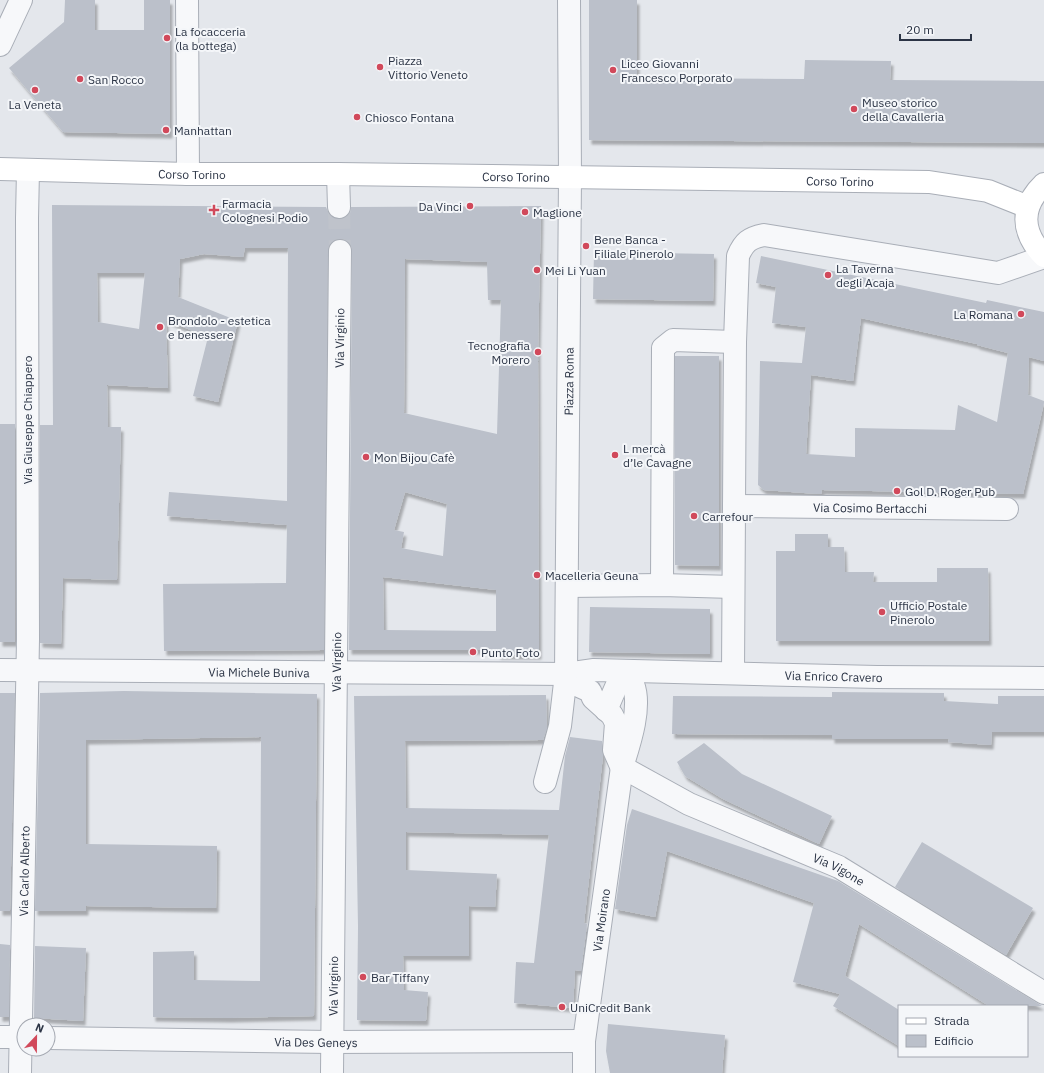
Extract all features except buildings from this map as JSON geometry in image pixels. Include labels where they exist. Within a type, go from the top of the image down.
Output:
[{"type":"main road","name":"Corso Torino","points":[[0,169],[188,174],[338,174],[929,182],[988,191],[1028,207]]},
{"type":"main road","points":[[1044,184],[1035,193],[1028,207],[1026,220],[1028,234],[1035,246],[1044,256]]},
{"type":"street","points":[[0,45],[21,0]]},
{"type":"street","points":[[188,0],[188,174]]},
{"type":"street","points":[[569,0],[570,177]]},
{"type":"street","name":"Via Giuseppe Chiappero","points":[[27,670],[28,170]]},
{"type":"street","points":[[338,174],[339,207]]},
{"type":"street","name":"Piazza Roma","points":[[566,674],[570,177]]},
{"type":"street","points":[[733,673],[735,342],[738,256],[743,245],[748,239],[764,235],[998,274],[1044,256]]},
{"type":"street","name":"Via Virginio","points":[[332,1073],[331,1042],[340,251]]},
{"type":"street","points":[[662,585],[663,348],[673,340],[735,342]]},
{"type":"street","name":"Via Cosimo Bertacchi","points":[[734,506],[1007,509]]},
{"type":"street","points":[[567,586],[662,585],[733,587]]},
{"type":"street","name":"Via Michele Buniva","points":[[0,670],[566,674],[594,670],[623,671]]},
{"type":"street","name":"Via Carlo Alberto","points":[[20,1073],[14,1037],[27,670]]},
{"type":"street","points":[[606,710],[623,671]]},
{"type":"street","name":"Via Enrico Cravero","points":[[623,671],[1044,678]]},
{"type":"street","name":"Via Moirano","points":[[584,1073],[584,1041],[622,768],[631,738],[635,713],[632,684],[623,671]]},
{"type":"street","points":[[566,674],[570,682],[590,691],[593,698],[606,710],[616,723],[614,750],[622,768]]},
{"type":"street","points":[[546,782],[560,726],[566,674]]},
{"type":"street","name":"Via Vigone","points":[[622,768],[689,804],[839,867],[1044,993]]},
{"type":"street","name":"Via Des Geneys","points":[[56,1038],[331,1042],[584,1041]]},
{"type":"tunnel","points":[[339,207],[340,251]]},
{"type":"place","name":"La focacceria (la bottega)","points":[[167,38]]},
{"type":"place","name":"Piazza Vittorio Veneto","points":[[380,67]]},
{"type":"place","name":"Liceo Giovanni Francesco Porporato","points":[[613,70]]},
{"type":"place","name":"San Rocco","points":[[80,79]]},
{"type":"place","name":"La Veneta","points":[[35,90]]},
{"type":"place","name":"Museo storico della Cavalleria","points":[[854,109]]},
{"type":"place","name":"Chiosco Fontana","points":[[357,117]]},
{"type":"place","name":"Manhattan","points":[[166,130]]},
{"type":"place","name":"Da Vinci","points":[[470,206]]},
{"type":"place","name":"Farmacia Colognesi Podio","points":[[214,210]]},
{"type":"place","name":"Maglione","points":[[525,212]]},
{"type":"place","name":"Bene Banca - Filiale Pinerolo","points":[[586,246]]},
{"type":"place","name":"Mei Li Yuan","points":[[537,270]]},
{"type":"place","name":"La Taverna degli Acaja","points":[[828,275]]},
{"type":"place","name":"La Romana","points":[[1021,314]]},
{"type":"place","name":"Brondolo - estetica e benessere","points":[[160,327]]},
{"type":"place","name":"Tecnografia Morero","points":[[538,352]]},
{"type":"place","name":"L mercà d’le Cavagne","points":[[615,455]]},
{"type":"place","name":"Mon Bijou Cafè","points":[[366,457]]},
{"type":"place","name":"Gol D. Roger Pub","points":[[897,491]]},
{"type":"place","name":"Carrefour","points":[[694,516]]},
{"type":"place","name":"Macelleria Geuna","points":[[537,575]]},
{"type":"place","name":"Ufficio Postale Pinerolo","points":[[882,612]]},
{"type":"place","name":"Punto Foto","points":[[473,652]]},
{"type":"place","name":"Bar Tiffany","points":[[363,977]]},
{"type":"place","name":"UniCredit Bank","points":[[562,1007]]}]
